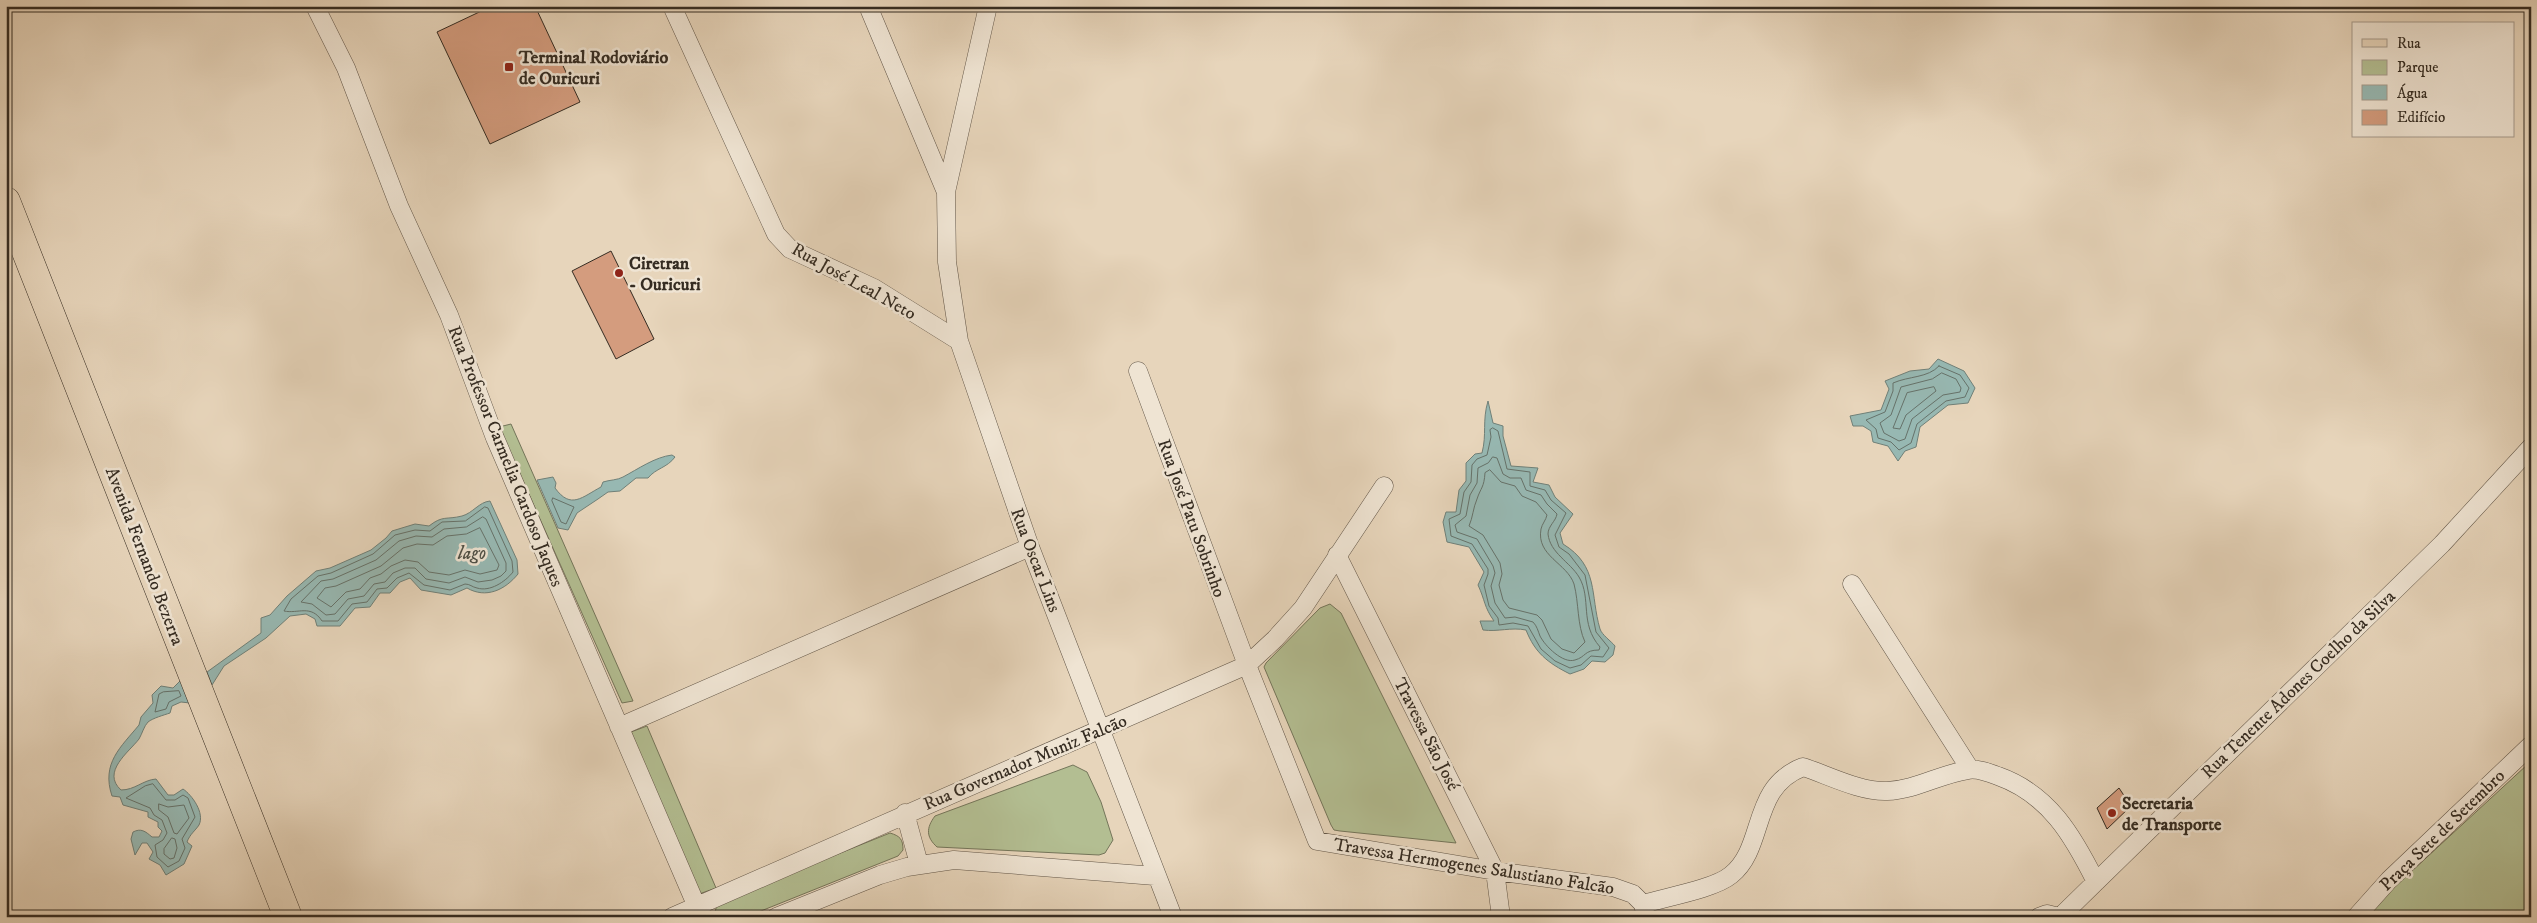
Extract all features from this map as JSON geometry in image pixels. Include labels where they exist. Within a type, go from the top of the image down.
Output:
[{"type":"main road","name":"Avenida Fernando Bezerra","points":[[6,201],[286,915]]},
{"type":"street","name":"Rua Professor Carmelia Cardoso Jaques","points":[[315,6],[346,68],[399,206],[449,315],[495,438],[701,912]]},
{"type":"street","name":"Rua José Leal Neto","points":[[672,6],[776,234],[790,249],[874,288],[958,341]]},
{"type":"street","points":[[868,6],[946,192]]},
{"type":"street","points":[[946,192],[988,6]]},
{"type":"street","name":"Rua Oscar Lins","points":[[946,192],[947,262],[958,341],[1030,547],[1102,729],[1155,876],[1173,917]]},
{"type":"street","name":"Rua José Patu Sobrinho","points":[[1138,371],[1247,665],[1316,841]]},
{"type":"street","name":"Rua Tenente Adones Coelho da Silva","points":[[2059,917],[2442,544],[2531,447]]},
{"type":"street","name":"Rua Governador Muniz Falcão","points":[[672,917],[701,912],[905,813],[1247,665],[1275,640],[1303,608],[1384,486]]},
{"type":"street","points":[[619,727],[1030,547]]},
{"type":"street","name":"Travessa São José","points":[[1337,555],[1495,870],[1501,917]]},
{"type":"street","points":[[1852,584],[1970,769]]},
{"type":"street","name":"Praça Sete de Setembro","points":[[2356,917],[2389,880],[2531,745]]},
{"type":"street","points":[[1645,910],[1730,876],[1746,853],[1767,802],[1777,784],[1792,771],[1803,767],[1850,783],[1885,792],[1925,784],[1970,769],[2009,780],[2041,801],[2057,816],[2069,832],[2096,882]]},
{"type":"street","points":[[905,813],[919,864]]},
{"type":"street","name":"Travessa Hermogenes Salustiano Falcão","points":[[1316,841],[1613,887],[1633,894],[1645,910]]},
{"type":"street","points":[[776,917],[880,875],[919,864],[954,860],[1155,876]]},
{"type":"street","points":[[2039,917],[2047,914],[2059,917]]},
{"type":"green space","points":[[511,424],[633,701],[622,703],[499,427]]},
{"type":"green space","points":[[1330,604],[1341,613],[1456,843],[1340,831],[1334,830],[1331,825],[1264,667],[1320,608]]},
{"type":"green space","points":[[647,726],[716,888],[699,894],[631,732]]},
{"type":"green space","points":[[2531,761],[2531,917],[2362,917],[2528,764]]},
{"type":"green space","points":[[1073,765],[1087,772],[1101,802],[1113,840],[1105,853],[1099,855],[937,847],[931,840],[928,832],[935,816]]},
{"type":"green space","points":[[890,833],[899,837],[902,841],[903,850],[898,856],[746,917],[718,917],[715,912],[717,905],[721,901]]},
{"type":"water","points":[[1938,359],[1964,371],[1975,388],[1968,403],[1948,405],[1920,427],[1916,447],[1905,451],[1898,461],[1888,446],[1873,442],[1871,431],[1863,426],[1853,426],[1850,416],[1881,410],[1889,389],[1885,381],[1910,371],[1929,369]]},
{"type":"water","points":[[1488,401],[1493,423],[1503,426],[1503,436],[1511,466],[1538,468],[1533,482],[1549,485],[1555,497],[1573,514],[1560,533],[1563,544],[1575,553],[1583,562],[1588,572],[1600,629],[1615,646],[1613,655],[1605,662],[1592,661],[1584,669],[1570,674],[1555,666],[1538,651],[1526,630],[1483,630],[1480,621],[1494,621],[1486,607],[1478,585],[1484,572],[1469,547],[1447,542],[1443,522],[1446,512],[1456,512],[1459,490],[1466,481],[1466,463],[1475,454],[1482,453]]},
{"type":"water","points":[[672,455],[675,457],[672,461],[648,478],[636,478],[620,491],[608,492],[577,513],[568,530],[558,528],[537,480],[553,477],[556,483],[555,488],[561,495],[566,499],[577,500],[601,487],[603,482],[621,478],[653,461]]},
{"type":"water","name":"lago","points":[[490,501],[517,560],[518,574],[501,588],[488,593],[481,593],[467,588],[451,595],[421,590],[410,578],[400,582],[390,593],[380,593],[370,607],[355,608],[340,626],[317,626],[315,619],[306,614],[290,616],[266,638],[224,666],[212,685],[207,672],[261,633],[261,618],[270,615],[287,596],[316,571],[330,568],[371,550],[392,531],[415,524],[429,526],[441,519],[462,516],[483,503]]},
{"type":"water","points":[[181,680],[190,703],[181,702],[172,706],[170,713],[148,722],[139,739],[115,769],[114,776],[121,790],[156,779],[168,795],[174,795],[183,789],[197,805],[200,815],[199,825],[187,842],[192,846],[184,864],[166,875],[160,865],[149,859],[153,852],[147,843],[142,843],[135,855],[131,839],[133,832],[138,830],[152,837],[159,837],[162,831],[158,827],[158,822],[148,817],[148,812],[123,805],[120,797],[112,796],[109,774],[115,756],[139,725],[141,717],[153,703],[152,695],[161,686],[173,688]]},
{"type":"building","name":"Terminal Rodoviário de Ouricuri","points":[[492,6],[535,6],[580,102],[490,144],[437,32]]},
{"type":"building","points":[[611,251],[654,339],[616,359],[572,271]]},
{"type":"building","name":"Secretaria de Transporte","points":[[2119,788],[2131,806],[2107,829],[2097,808]]},
{"type":"place","name":"Terminal Rodoviário de Ouricuri","points":[[509,67]]},
{"type":"place","name":"Ciretran - Ouricuri","points":[[619,273]]},
{"type":"place","name":"Secretaria de Transporte","points":[[2112,813]]}]
